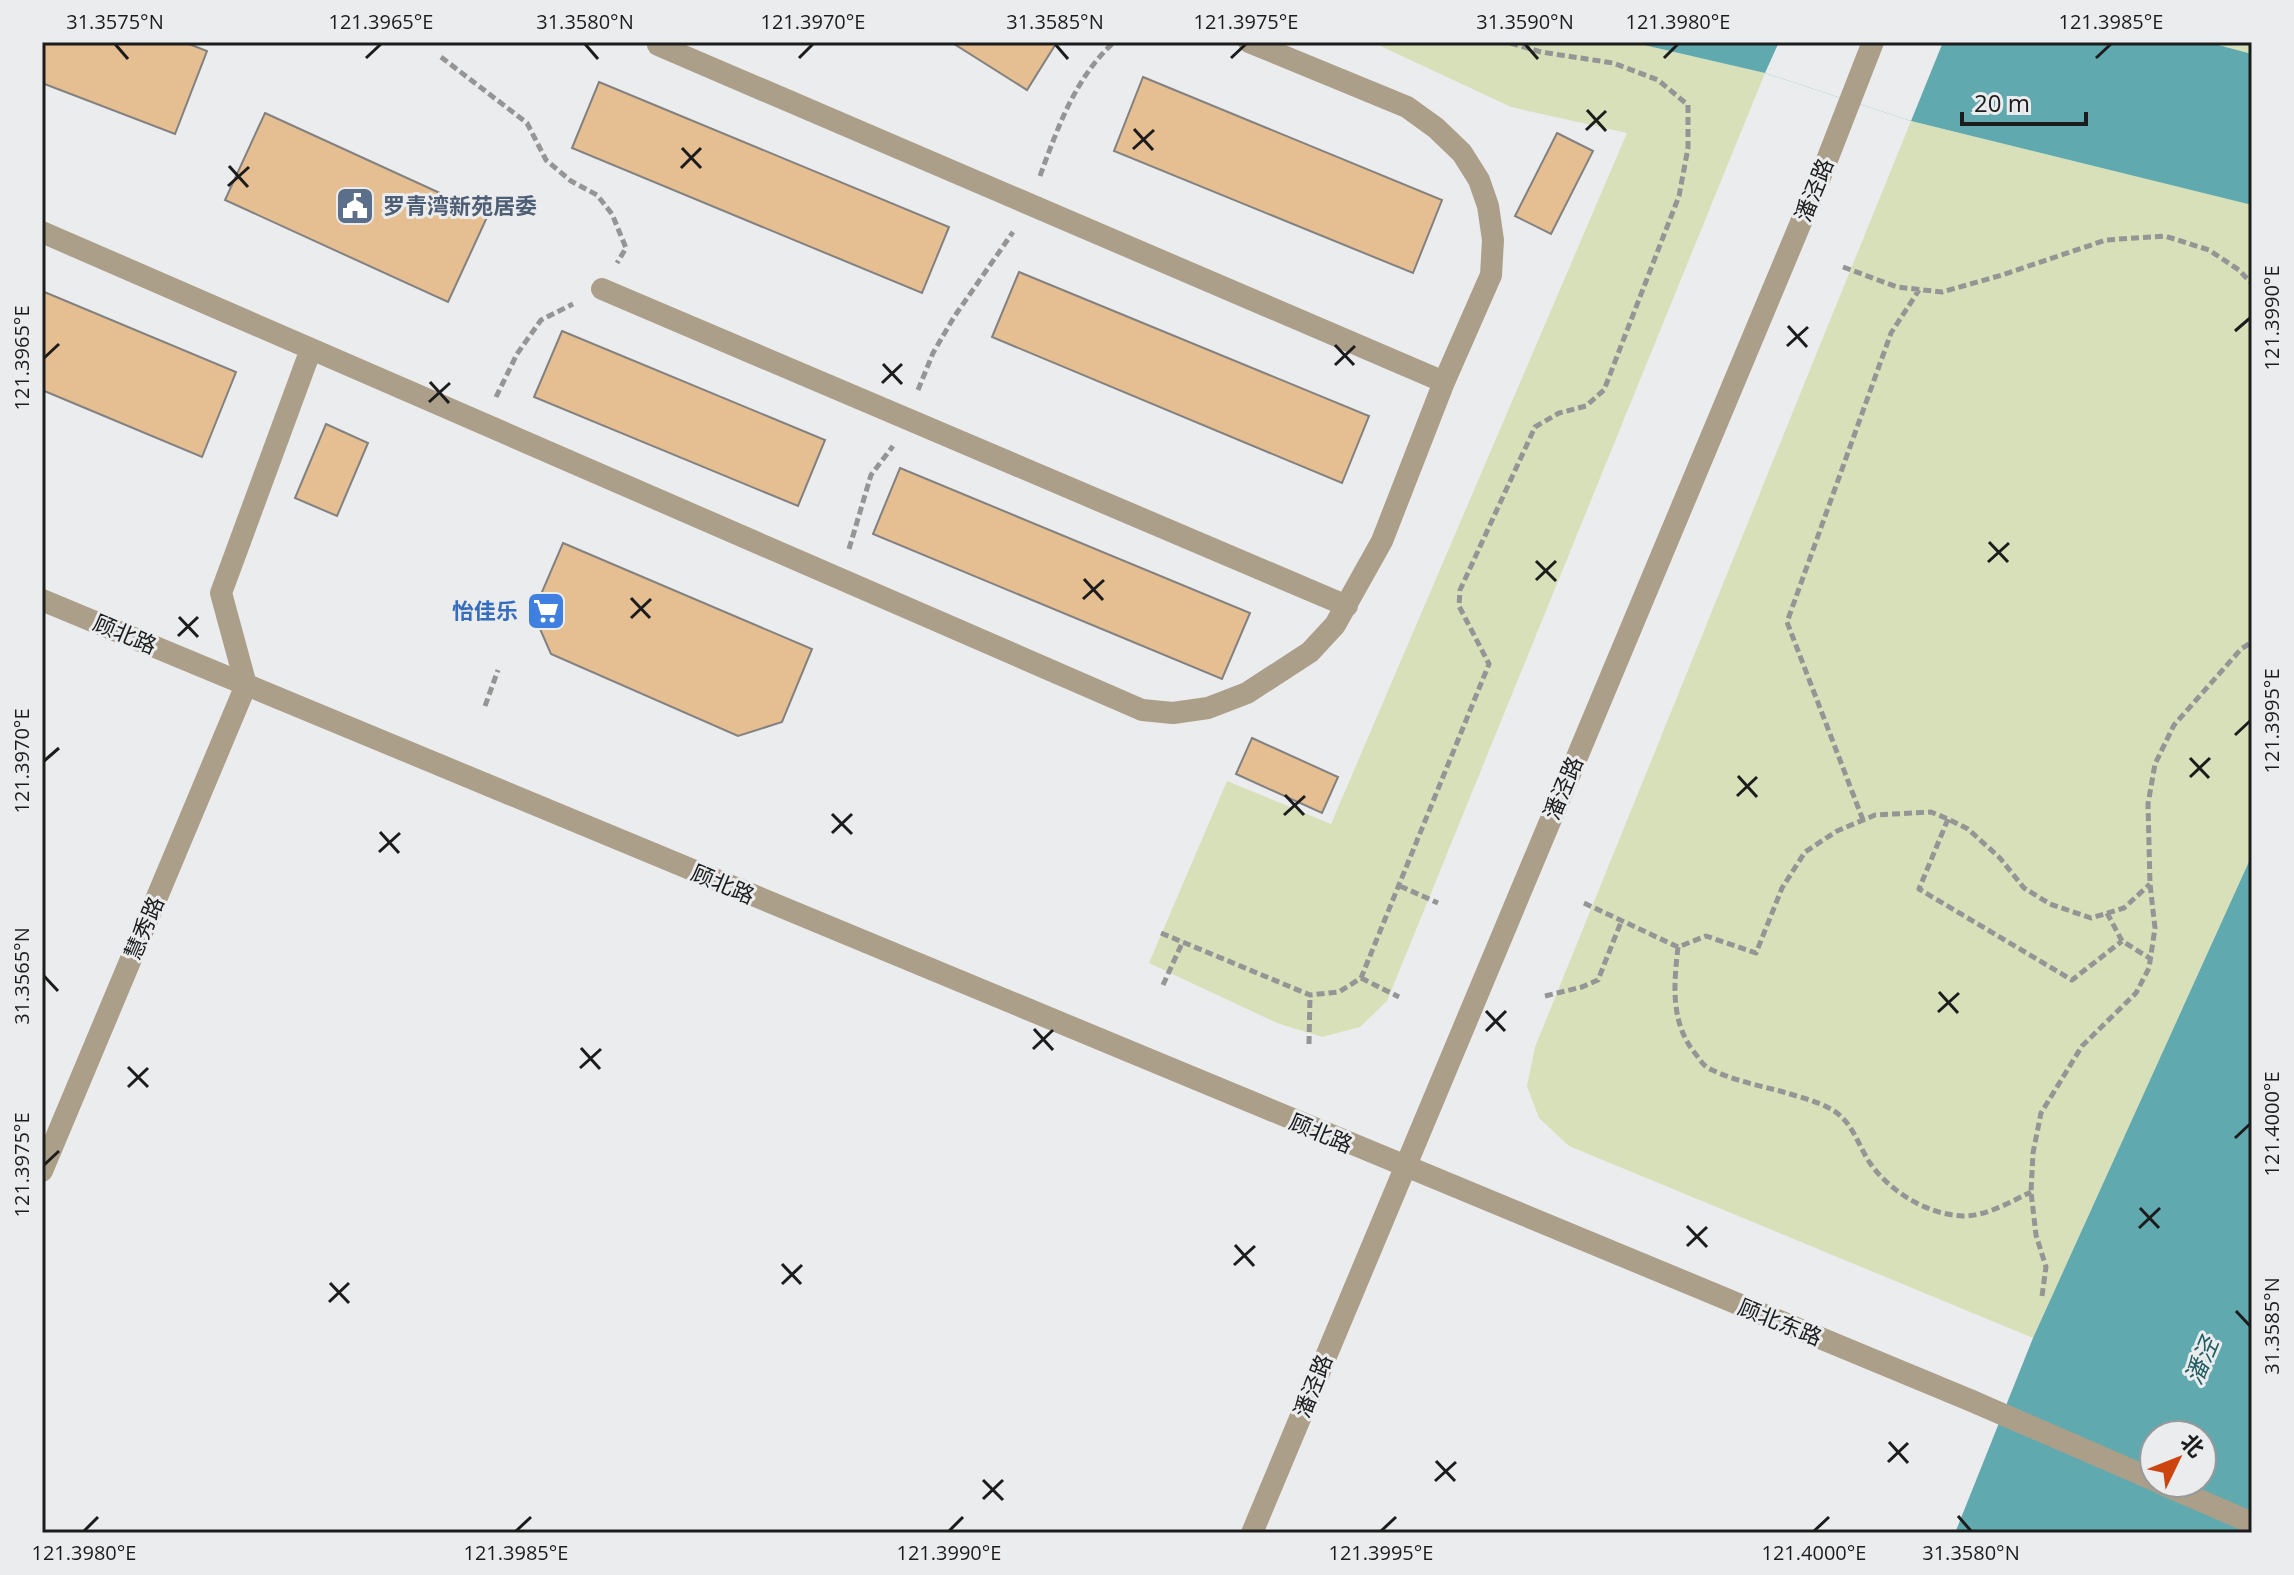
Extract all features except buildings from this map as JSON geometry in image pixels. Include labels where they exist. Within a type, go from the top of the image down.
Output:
[{"type":"street","points":[[42,232],[1142,710],[1173,713],[1208,708],[1247,693],[1281,673],[1310,652],[1335,625],[1382,541],[1444,382],[1491,275],[1493,240],[1488,206],[1479,180],[1462,153],[1436,128],[1407,107],[1249,42]]},
{"type":"street","name":"潘泾路","points":[[1252,1533],[1825,165],[1873,42]]},
{"type":"street","points":[[658,45],[1444,382]]},
{"type":"street","points":[[602,289],[1347,606]]},
{"type":"street","points":[[246,685],[221,593],[311,349]]},
{"type":"street","name":"顾北路","points":[[42,600],[1404,1167]]},
{"type":"street","name":"慧秀路","points":[[42,1171],[246,685]]},
{"type":"street","name":"顾北东路","points":[[1404,1167],[1972,1401],[2138,1473]]},
{"type":"street","points":[[2197,1499],[2252,1523]]},
{"type":"path","points":[[847,582],[849,544],[871,475],[910,420],[915,396],[933,353],[954,317],[1030,205],[1059,125],[1081,80],[1114,42]]},
{"type":"path","points":[[1161,933],[1310,995],[1339,992],[1361,978],[1489,664],[1459,606],[1460,590],[1535,427],[1559,413],[1586,406],[1604,390],[1679,196],[1688,148],[1688,105],[1658,80],[1613,63],[1541,52],[1507,42]]},
{"type":"path","points":[[441,57],[527,123],[546,160],[571,181],[597,195],[612,214],[626,248],[602,289],[541,320],[517,354],[483,423]]},
{"type":"path","points":[[1843,267],[1897,287],[1942,292],[2106,240],[2165,236],[2209,250],[2239,270],[2252,284]]},
{"type":"path","points":[[1863,820],[1787,622],[1891,333],[1919,290]]},
{"type":"path","points":[[2042,1296],[2046,1267],[2036,1235],[2031,1192],[2033,1153],[2041,1113],[2082,1046],[2136,993],[2149,968],[2155,928],[2150,884],[2148,804],[2155,764],[2174,725],[2241,649],[2252,642]]},
{"type":"path","points":[[485,706],[498,670]]},
{"type":"path","points":[[1584,903],[1678,947],[1706,936],[1756,953],[1782,888],[1805,852],[1837,831],[1875,815],[1931,812],[1968,829],[2000,858],[2024,888],[2050,904],[2091,918],[2124,908],[2150,884]]},
{"type":"path","points":[[1948,819],[1919,889],[2072,980],[2122,941]]},
{"type":"path","points":[[1400,886],[1438,903]]},
{"type":"path","points":[[2107,913],[2122,941],[2151,959]]},
{"type":"path","points":[[1545,996],[1598,980],[1621,922]]},
{"type":"path","points":[[1163,985],[1183,941]]},
{"type":"path","points":[[1678,947],[1673,985],[1677,1016],[1688,1044],[1707,1068],[1817,1102],[1838,1114],[1853,1130],[1870,1164],[1893,1188],[1929,1209],[1962,1216],[1976,1214],[1990,1211],[2031,1192]]},
{"type":"path","points":[[1361,978],[1399,997]]},
{"type":"path","points":[[1309,1044],[1310,995]]},
{"type":"green space","points":[[1372,42],[1631,42],[1765,73],[1387,1001],[1360,1027],[1322,1037],[1277,1023],[1149,963],[1227,781],[1331,824],[1627,133],[1511,107]]},
{"type":"green space","points":[[2207,42],[2252,42],[2252,54]]},
{"type":"green space","points":[[1911,121],[2252,205],[2252,855],[2033,1338],[1569,1146],[1539,1118],[1527,1086],[1535,1047]]},
{"type":"water","points":[[1631,42],[2207,42],[2252,54],[2252,205],[1911,121],[1765,73]]},
{"type":"water","name":"潘泾","points":[[2252,855],[2251,1533],[1955,1533],[2033,1338]]},
{"type":"pier","points":[[1779,42],[1943,42],[1911,121],[1765,73]]},
{"type":"place","name":"罗青湾新苑居委","points":[[355,206]]},
{"type":"place","name":"怡佳乐","points":[[546,611]]}]
